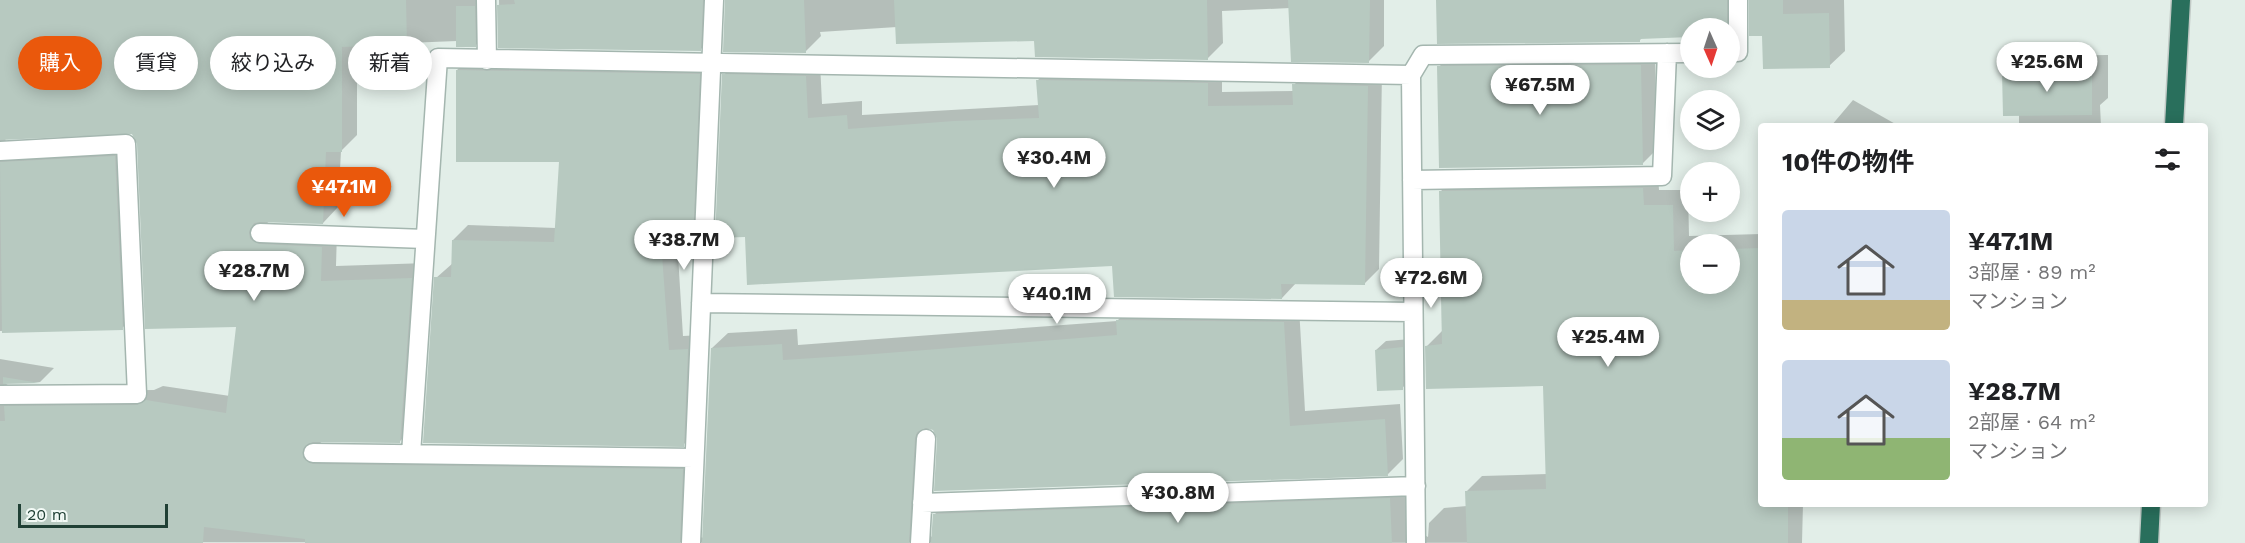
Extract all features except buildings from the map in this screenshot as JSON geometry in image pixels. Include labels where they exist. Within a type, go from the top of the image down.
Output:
[{"type":"highway","points":[[2174,123],[2181,0]]},
{"type":"highway","points":[[2149,543],[2151,507]]},
{"type":"street","points":[[486,0],[487,60]]},
{"type":"street","points":[[691,543],[714,0]]},
{"type":"street","points":[[1738,0],[1738,18]]},
{"type":"street","points":[[1412,180],[1662,176],[1667,53]]},
{"type":"street","points":[[1416,543],[1411,75],[1423,55],[1680,53]]},
{"type":"street","points":[[411,454],[438,58],[1411,75]]},
{"type":"street","points":[[0,151],[126,144],[137,394],[0,395]]},
{"type":"street","points":[[260,233],[425,239]]},
{"type":"street","points":[[701,303],[1413,312]]},
{"type":"street","points":[[920,543],[926,439]]},
{"type":"street","points":[[313,453],[694,458]]},
{"type":"street","points":[[922,503],[1416,486]]}]
